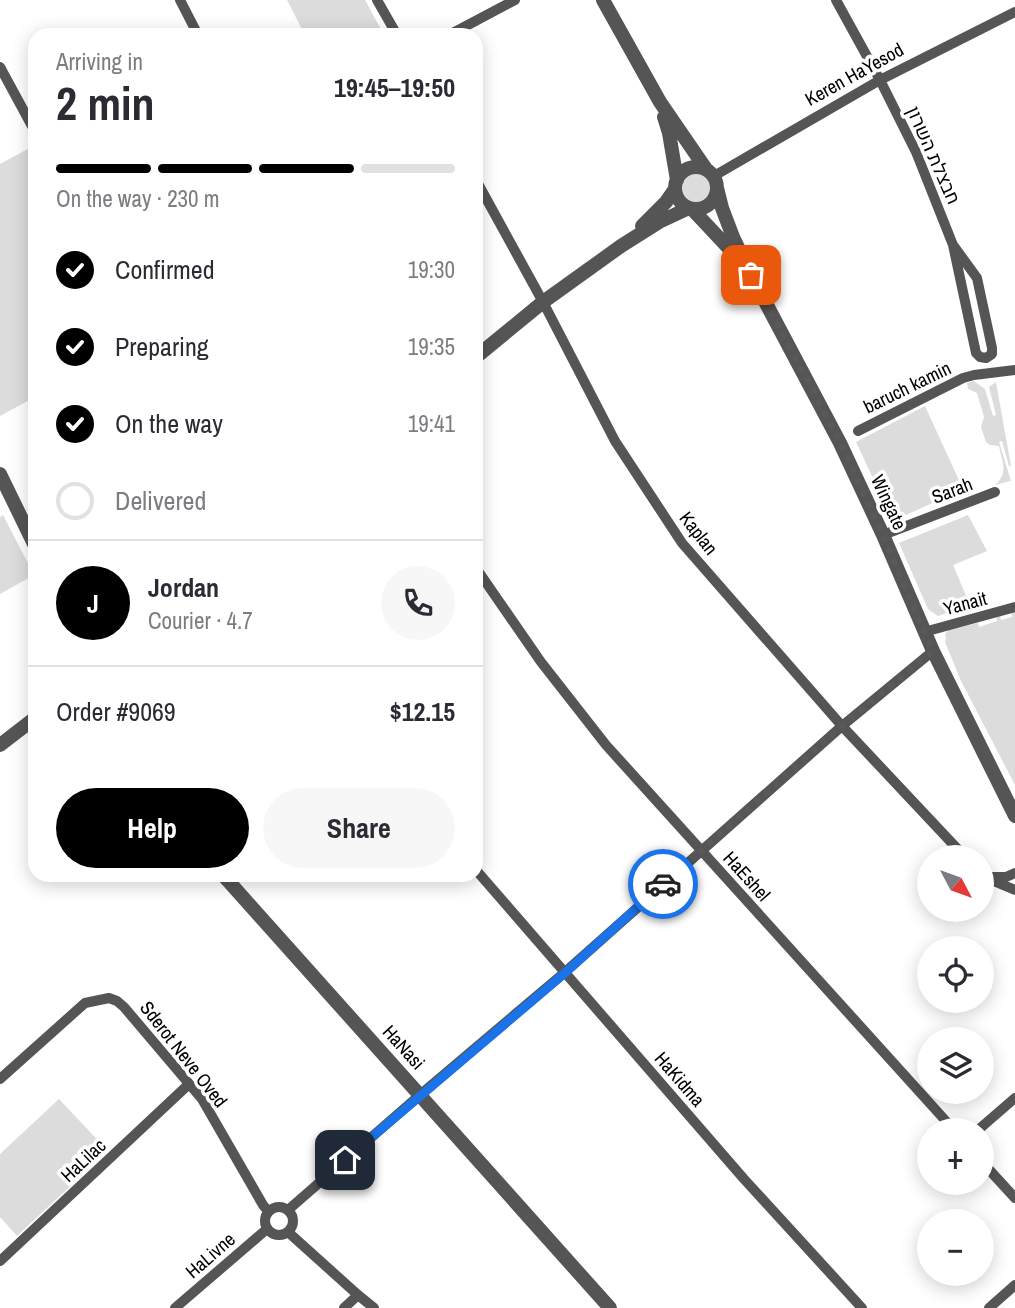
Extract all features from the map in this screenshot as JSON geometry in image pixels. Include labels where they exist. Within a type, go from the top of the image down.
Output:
[{"type":"street","points":[[180,0],[194,28]]},
{"type":"street","points":[[377,0],[393,28]]},
{"type":"street","points":[[462,28],[515,0]]},
{"type":"street","name":"Wingate","points":[[603,0],[660,103],[712,178],[733,237],[751,275],[841,443],[924,632],[1015,816]]},
{"type":"street","name":"חבצלת השרון","points":[[836,0],[916,152],[953,245],[976,354],[986,358],[992,354],[992,348],[977,278],[953,245]]},
{"type":"street","name":"Keren HaYesod","points":[[712,178],[880,80],[1015,12]]},
{"type":"street","points":[[0,67],[28,118]]},
{"type":"street","name":"Wingate","points":[[660,103],[669,133],[676,184]]},
{"type":"street","points":[[483,351],[543,302],[621,246],[659,222],[690,209],[710,205],[717,194],[712,178],[694,167],[682,172],[666,202],[621,246]]},
{"type":"street","points":[[676,184],[679,201],[690,209]]},
{"type":"street","name":"Kaplan","points":[[483,193],[615,441],[682,543],[842,726],[954,845]]},
{"type":"street","name":"Wingate","points":[[690,209],[726,244],[751,275]]},
{"type":"street","name":"baruch kamin","points":[[858,431],[963,378],[1015,370]]},
{"type":"street","points":[[0,474],[28,532]]},
{"type":"street","name":"Sarah","points":[[883,536],[995,492]]},
{"type":"street","name":"HaEshel","points":[[483,578],[541,663],[598,735],[943,1118]]},
{"type":"street","name":"Yanait","points":[[924,632],[1015,607]]},
{"type":"street","points":[[288,1210],[565,973],[842,726],[933,651]]},
{"type":"street","points":[[0,745],[28,723]]},
{"type":"street","name":"Wingate","points":[[1001,788],[1015,810]]},
{"type":"street","points":[[994,877],[1015,873]]},
{"type":"street","name":"HaKidma","points":[[483,878],[744,1179],[862,1308]]},
{"type":"street","name":"HaNasi","points":[[229,882],[610,1308]]},
{"type":"street","points":[[994,882],[1015,890]]},
{"type":"street","name":"Sderot Neve Oved","points":[[0,1079],[85,1003],[109,998],[117,1001],[202,1099],[268,1211]]},
{"type":"street","name":"HaLilac","points":[[0,1261],[189,1084]]},
{"type":"street","points":[[992,1118],[1015,1098]]},
{"type":"street","points":[[994,1175],[1015,1198]]},
{"type":"street","points":[[280,1206],[288,1210],[293,1220],[291,1229],[279,1235],[271,1233],[264,1220],[268,1211],[280,1206]]},
{"type":"street","name":"HaLivne","points":[[176,1308],[267,1229]]},
{"type":"street","points":[[288,1232],[374,1308]]},
{"type":"street","points":[[989,1308],[1015,1285]]},
{"type":"street","points":[[344,1308],[358,1296]]},
{"type":"shaded area","points":[[287,0],[365,0],[380,28],[301,28]]},
{"type":"shaded area","points":[[28,149],[28,401],[0,416],[0,164]]},
{"type":"shaded area","points":[[696,172],[707,176],[711,187],[707,198],[696,202],[685,198],[681,187],[685,176]]},
{"type":"shaded area","points":[[974,381],[985,389],[993,416],[996,415],[989,387],[996,382],[1011,466],[1002,441],[999,442],[1011,481],[995,485],[1002,476],[1003,462],[999,446],[986,442],[981,427],[984,417],[977,393],[968,389],[967,383]]},
{"type":"shaded area","points":[[925,406],[963,489],[893,521],[856,442]]},
{"type":"shaded area","points":[[3,515],[28,563],[28,578],[0,594],[0,517]]},
{"type":"shaded area","points":[[968,515],[987,551],[953,565],[970,605],[938,616],[928,609],[899,543]]},
{"type":"shaded area","points":[[1014,610],[1015,785],[961,681],[945,642],[945,634],[949,630],[978,623],[979,627],[997,621],[996,616],[1000,615],[1001,620],[1012,617],[1011,611]]},
{"type":"shaded area","points":[[59,1099],[108,1151],[17,1236],[0,1217],[0,1154]]},
{"type":"way so far","points":[[663,884],[842,726],[933,651],[841,443],[751,275]]},
{"type":"route","points":[[345,1160],[565,973],[663,884]]}]
